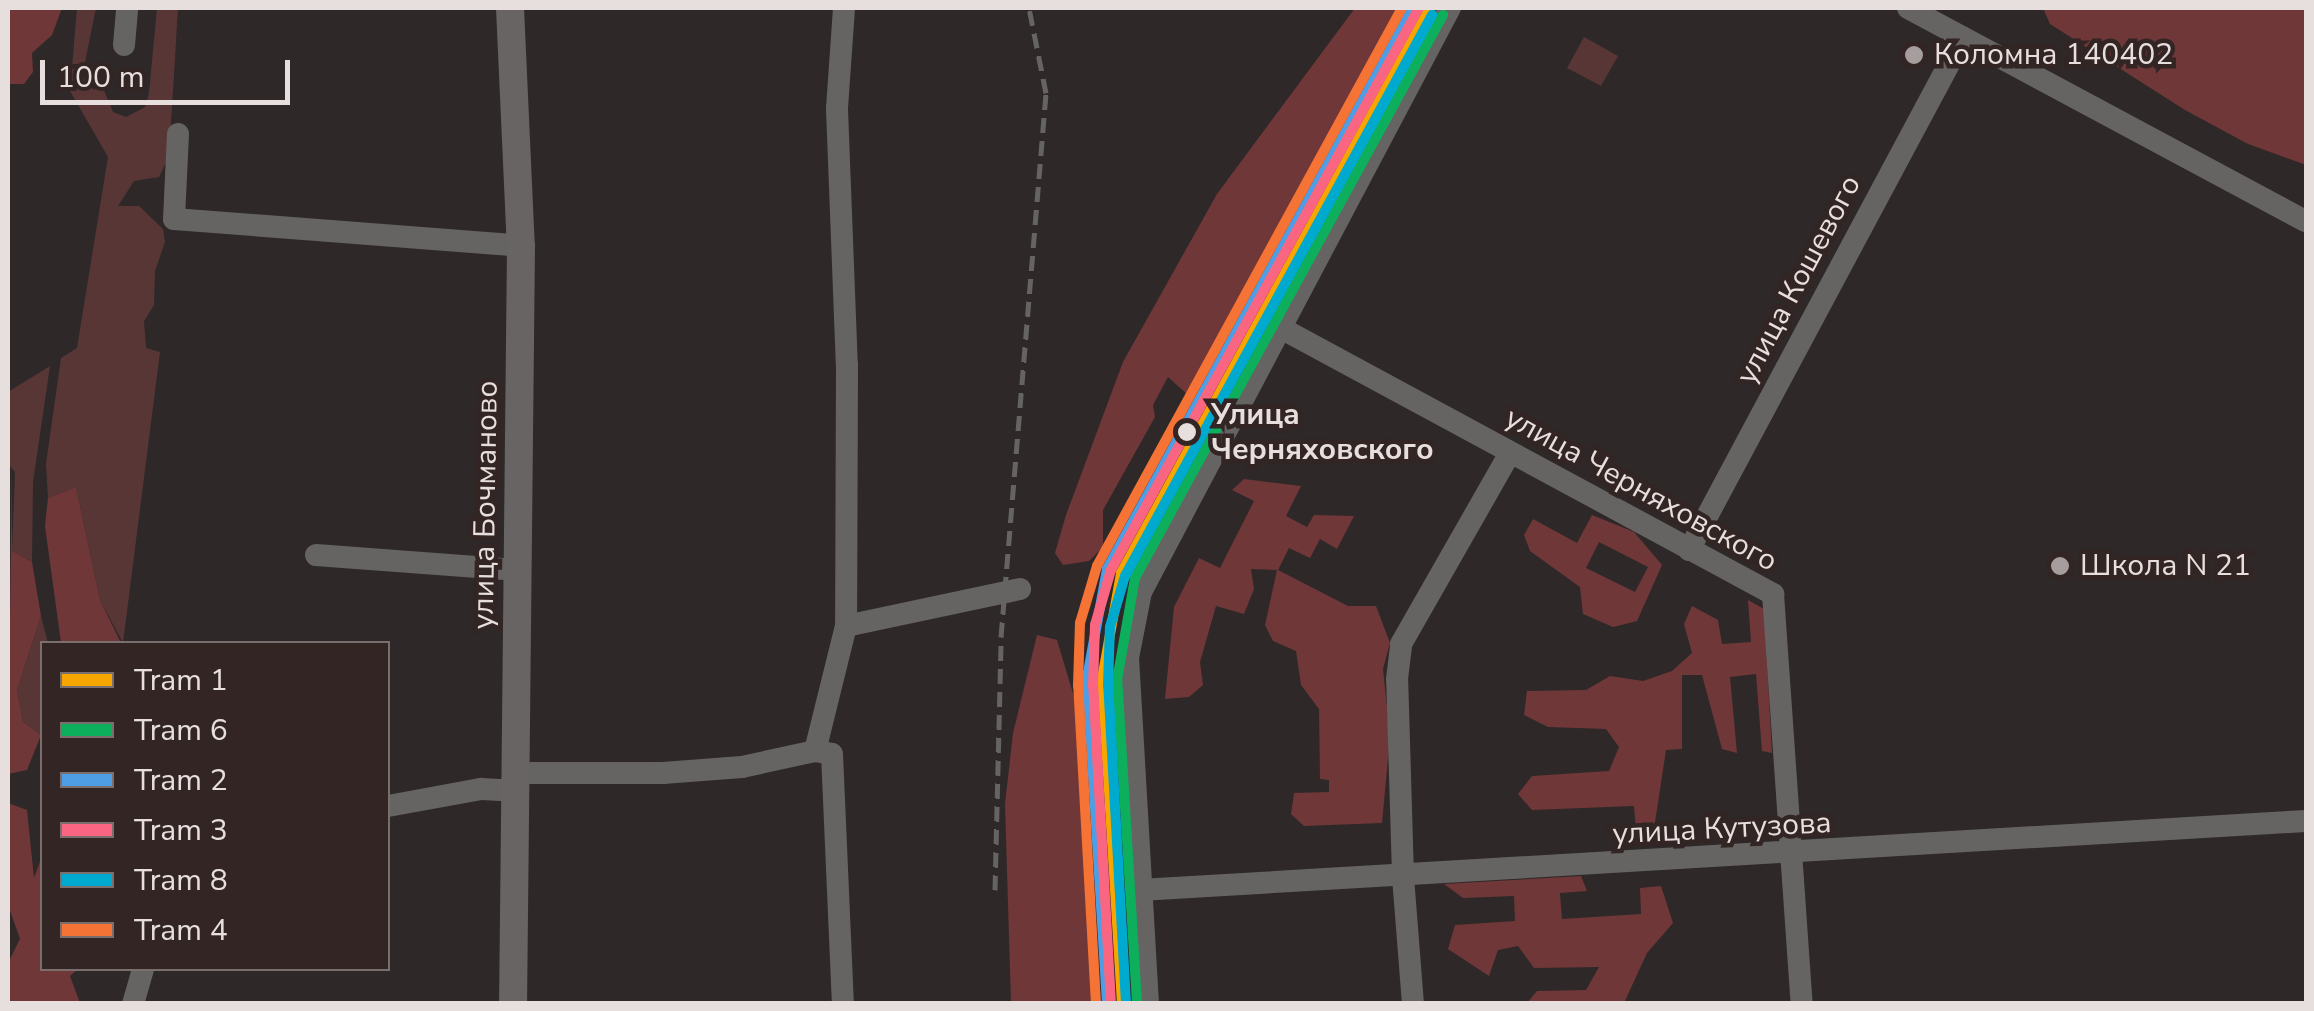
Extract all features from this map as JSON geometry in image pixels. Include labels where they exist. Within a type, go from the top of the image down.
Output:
[{"type":"main road","name":"улица Бочманово","points":[[510,8],[521,246],[513,1004]]},
{"type":"street","points":[[124,45],[126,8]]},
{"type":"street","points":[[815,750],[846,626],[846,366],[837,108],[844,8]]},
{"type":"street","points":[[1148,1004],[1128,658],[1141,592],[1450,8]]},
{"type":"street","points":[[1908,8],[2306,221]]},
{"type":"street","name":"улица Кошевого","points":[[1689,550],[1962,38]]},
{"type":"street","points":[[178,134],[174,219],[521,246]]},
{"type":"street","name":"улица Черняховского","points":[[1279,327],[1773,594],[1802,1004]]},
{"type":"street","points":[[1413,1004],[1403,876],[1401,644],[1510,454]]},
{"type":"street","points":[[316,555],[517,570]]},
{"type":"street","points":[[846,626],[1020,590]]},
{"type":"street","points":[[390,806],[516,782],[742,767],[815,750],[832,754],[843,1004]]},
{"type":"street","name":"улица Кутузова","points":[[1140,890],[1794,855],[2306,820]]},
{"type":"street","points":[[133,1004],[142,971]]},
{"type":"shaded area","points":[[8,8],[62,8],[52,35],[32,53],[33,72],[24,84],[8,84]]},
{"type":"shaded area","points":[[77,8],[96,8],[82,77],[94,90],[100,81],[113,112],[126,117],[145,107],[149,93],[157,8],[178,8],[169,156],[159,177],[134,181],[118,206],[139,206],[163,229],[165,242],[155,271],[154,305],[144,321],[146,348],[160,352],[123,641],[100,600],[76,487],[48,498],[46,464],[61,358],[77,348],[108,157],[70,91]]},
{"type":"shaded area","points":[[1355,8],[1407,8],[1200,385],[1188,395],[1168,377],[1153,405],[1155,417],[1103,510],[1103,547],[1089,561],[1063,565],[1055,553],[1066,515],[1123,362],[1217,194]]},
{"type":"shaded area","points":[[2043,8],[2306,8],[2306,165],[2248,144],[2185,110],[2050,24]]},
{"type":"shaded area","points":[[1584,37],[1618,56],[1601,86],[1567,68]]},
{"type":"shaded area","points":[[50,366],[33,482],[32,562],[12,551],[15,472],[8,464],[8,392]]},
{"type":"shaded area","points":[[12,463],[12,551],[32,562],[41,616],[17,690],[23,722],[40,738],[27,770],[8,774]]},
{"type":"shaded area","points":[[1244,479],[1301,486],[1286,516],[1307,527],[1314,515],[1354,516],[1337,549],[1320,539],[1310,558],[1289,548],[1278,570],[1348,606],[1376,606],[1390,643],[1383,669],[1390,737],[1382,823],[1304,826],[1291,814],[1294,793],[1329,792],[1329,780],[1320,779],[1319,709],[1301,685],[1296,651],[1273,641],[1265,625],[1277,570],[1251,569],[1254,589],[1244,614],[1216,606],[1200,662],[1203,685],[1189,697],[1165,699],[1174,607],[1199,558],[1220,568],[1254,501],[1232,490]]},
{"type":"shaded area","points":[[76,487],[100,600],[120,641],[61,641],[45,526],[48,498]]},
{"type":"shaded area","points":[[1592,515],[1634,532],[1662,565],[1637,621],[1613,627],[1583,614],[1580,587],[1530,551],[1524,535],[1533,519],[1577,543]],"holes":[[[1599,542],[1648,567],[1635,592],[1586,568]]]},
{"type":"shaded area","points":[[1748,600],[1764,609],[1772,753],[1762,751],[1756,674],[1730,677],[1737,753],[1722,749],[1702,675],[1682,675],[1682,749],[1666,750],[1654,829],[1636,831],[1634,806],[1532,810],[1518,794],[1532,776],[1609,771],[1619,747],[1606,729],[1548,727],[1524,715],[1527,691],[1586,690],[1610,676],[1643,681],[1672,671],[1692,653],[1684,624],[1692,606],[1718,620],[1722,644],[1751,642]]},
{"type":"shaded area","points":[[41,616],[47,641],[40,641],[40,734],[23,722],[17,690]]},
{"type":"shaded area","points":[[1037,635],[1057,640],[1084,730],[1101,1003],[1011,1003],[1005,804],[1013,733]]},
{"type":"shaded area","points":[[8,803],[27,810],[34,878],[40,862],[40,971],[76,971],[70,976],[80,1003],[8,1003],[8,963],[20,939],[8,905]]},
{"type":"shaded area","points":[[1581,876],[1587,891],[1560,893],[1562,919],[1641,914],[1640,888],[1661,886],[1673,923],[1647,953],[1624,1003],[1527,1003],[1537,991],[1586,990],[1599,967],[1534,968],[1518,946],[1498,950],[1489,976],[1448,949],[1455,925],[1515,921],[1514,896],[1463,898],[1444,884]]},
{"type":"railway","points":[[995,890],[1001,637],[1046,93],[1029,8]]},
{"type":"tram line","name":"4","points":[[1096,1004],[1078,686],[1080,623],[1097,566],[1402,8]]},
{"type":"tram line","name":"2","points":[[1107,1004],[1087,678],[1107,569],[1413,8]]},
{"type":"tram line","name":"3","points":[[1111,1004],[1093,686],[1095,625],[1111,570],[1419,8]]},
{"type":"tram line","name":"1","points":[[1122,1004],[1102,679],[1121,573],[1430,8]]},
{"type":"tram line","name":"8","points":[[1126,1003],[1108,686],[1110,627],[1125,576],[1432,15]]},
{"type":"tram line","name":"6","points":[[1137,1003],[1117,680],[1135,578],[1443,15]]},
{"type":"place","name":"Коломна 140402","points":[[1914,55]]},
{"type":"place","name":"Улица Черняховского","points":[[1187,432]]},
{"type":"place","name":"Школа N 21","points":[[2060,566]]}]
